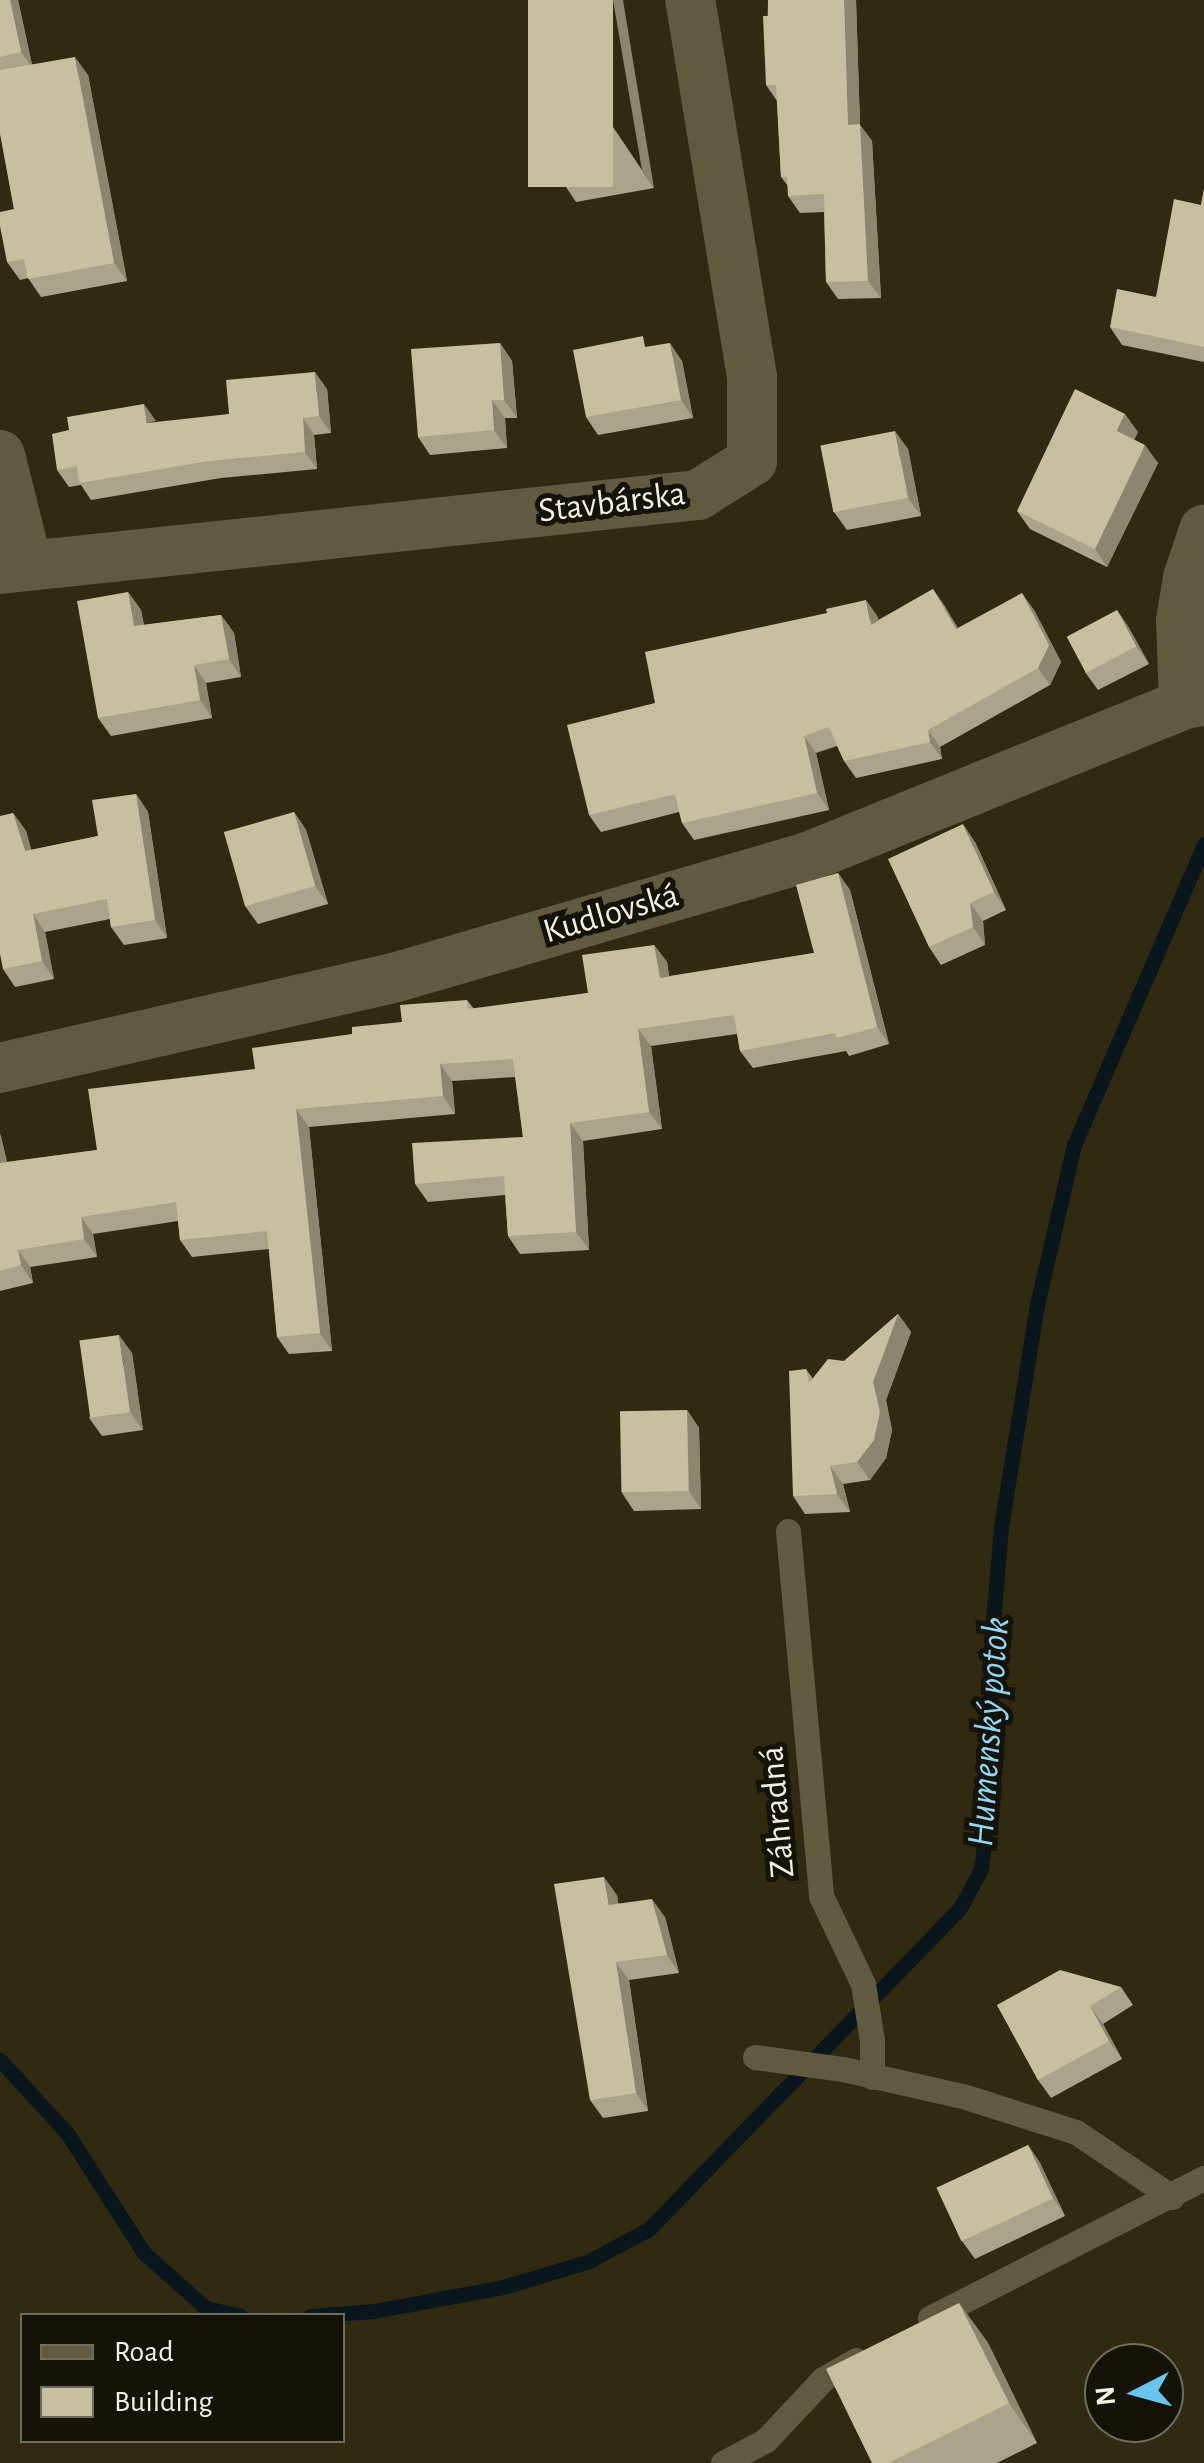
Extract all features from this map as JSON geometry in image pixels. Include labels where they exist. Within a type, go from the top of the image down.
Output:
[{"type":"street","name":"Stavbárska","points":[[14,566],[698,496],[752,461],[752,377],[690,0]]},
{"type":"street","points":[[0,455],[14,566]]},
{"type":"street","points":[[1194,702],[1182,620],[1188,578],[1204,530]]},
{"type":"street","name":"Kudlovská","points":[[0,1068],[396,977],[808,857],[1194,702]]},
{"type":"lane","name":"Záhradná","points":[[788,1531],[821,1896],[863,1984],[872,2040],[872,2077]]},
{"type":"lane","points":[[762,2058],[843,2069],[966,2097],[1076,2132],[1172,2197]]},
{"type":"lane","points":[[723,2463],[766,2440],[823,2380],[894,2338],[1204,2178]]},
{"type":"building","points":[[0,0],[10,0],[21,52],[0,57]]},
{"type":"building","points":[[528,0],[613,0],[613,187],[528,187]]},
{"type":"building","points":[[768,0],[844,0],[848,125],[860,124],[868,281],[826,282],[824,194],[788,196],[787,177],[781,177],[776,85],[766,85],[763,16],[768,16]]},
{"type":"building","points":[[75,57],[114,263],[28,279],[24,259],[7,262],[0,226],[0,212],[14,209],[0,133],[0,70]]},
{"type":"building","points":[[1204,189],[1204,347],[1110,327],[1117,289],[1156,297],[1174,199],[1201,205]]},
{"type":"building","points":[[643,336],[645,347],[670,343],[681,400],[586,417],[573,350]]},
{"type":"building","points":[[500,343],[504,400],[492,400],[494,430],[418,437],[411,349]]},
{"type":"building","points":[[315,372],[319,416],[303,418],[305,452],[209,461],[79,483],[77,466],[57,470],[52,434],[69,430],[67,417],[144,404],[147,423],[229,414],[226,380]]},
{"type":"building","points":[[1075,389],[1125,414],[1117,431],[1145,445],[1095,549],[1017,511]]},
{"type":"building","points":[[895,431],[908,498],[833,512],[820,446]]},
{"type":"building","points":[[933,589],[956,629],[1022,593],[1049,645],[1038,668],[928,730],[930,742],[844,761],[829,727],[804,736],[817,793],[682,823],[675,794],[589,815],[567,725],[655,703],[645,652],[827,613],[826,609],[866,600],[871,625]]},
{"type":"building","points":[[128,592],[134,626],[221,615],[229,659],[194,665],[200,700],[98,718],[77,601]]},
{"type":"building","points":[[1117,610],[1136,646],[1086,673],[1067,637]]},
{"type":"building","points":[[136,794],[155,920],[111,927],[107,899],[33,914],[42,961],[3,969],[0,816],[13,813],[25,851],[98,836],[92,800]]},
{"type":"building","points":[[294,812],[315,886],[245,906],[224,832]]},
{"type":"building","points":[[963,824],[994,892],[970,903],[973,927],[929,947],[888,859]]},
{"type":"building","points":[[838,873],[877,1027],[837,1038],[835,1033],[740,1051],[734,1015],[638,1029],[649,1112],[570,1123],[576,1232],[508,1236],[504,1176],[415,1184],[412,1143],[523,1137],[513,1059],[440,1064],[443,1096],[296,1109],[320,1333],[277,1337],[267,1231],[180,1240],[176,1202],[81,1217],[84,1239],[18,1250],[21,1265],[0,1271],[0,1163],[97,1150],[88,1089],[255,1069],[252,1048],[352,1034],[352,1027],[402,1022],[400,1005],[467,1000],[468,1009],[588,993],[582,955],[654,945],[660,978],[814,953],[796,885]]},
{"type":"building","points":[[898,1314],[873,1382],[880,1412],[874,1440],[857,1462],[830,1466],[837,1494],[793,1496],[789,1371],[806,1369],[809,1383],[828,1359],[844,1361]]},
{"type":"building","points":[[119,1335],[130,1412],[90,1418],[79,1341]]},
{"type":"building","points":[[687,1410],[688,1491],[621,1492],[620,1411]]},
{"type":"building","points":[[604,1877],[609,1905],[652,1899],[667,1955],[616,1962],[636,2093],[590,2100],[554,1884]]},
{"type":"building","points":[[1060,1970],[1121,1987],[1090,2006],[1109,2041],[1038,2080],[997,2005]]},
{"type":"building","points":[[1028,2145],[1053,2198],[961,2241],[936,2188]]},
{"type":"building","points":[[959,2303],[1009,2403],[888,2463],[872,2463],[826,2369]]},
{"type":"waterway","name":"Humenský potok","points":[[345,2313],[503,2287],[587,2262],[649,2229],[960,1908],[981,1869],[989,1803],[992,1634],[1001,1527],[1037,1305],[1074,1145],[1204,844]]},
{"type":"waterway","name":"Humenský potok","points":[[0,2060],[67,2133],[144,2253],[206,2308],[227,2313]]}]
